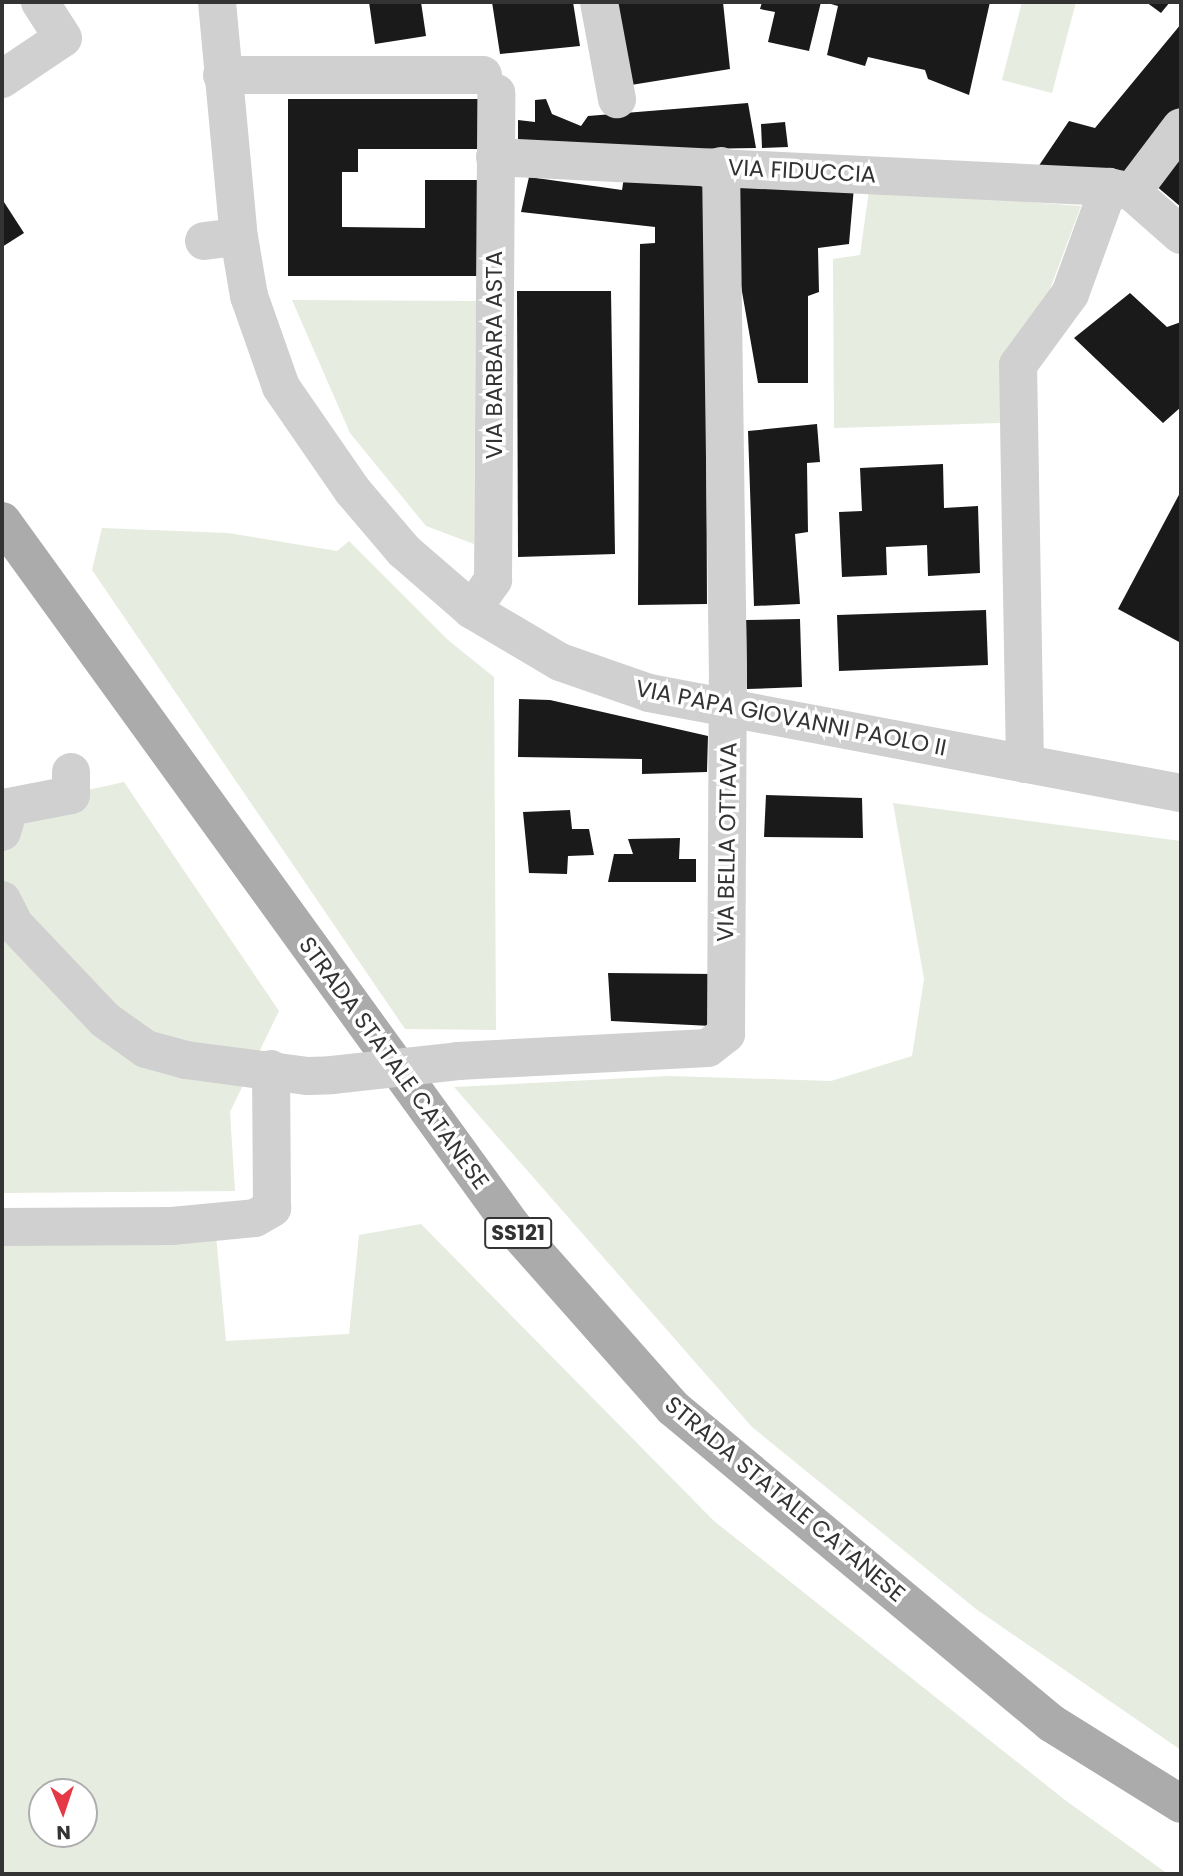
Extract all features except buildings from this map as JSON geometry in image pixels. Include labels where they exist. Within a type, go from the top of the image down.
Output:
[{"type":"main road","name":"STRADA STATALE CATANESE","points":[[2,521],[512,1226],[673,1408],[1051,1723],[1181,1804]]},
{"type":"street","points":[[2,79],[63,38],[40,2]]},
{"type":"street","name":"VIA PAPA GIOVANNI PAOLO II","points":[[217,2],[222,75],[221,239],[249,296],[281,387],[352,491],[404,551],[472,610],[560,662],[649,693],[1181,793]]},
{"type":"street","points":[[599,2],[617,99]]},
{"type":"street","name":"VIA BARBARA ASTA","points":[[222,75],[489,84],[495,156],[493,580],[472,610]]},
{"type":"street","points":[[1025,764],[1018,365],[1070,293],[1121,190],[1181,127]]},
{"type":"street","name":"VIA FIDUCCIA","points":[[495,156],[720,166],[1121,190]]},
{"type":"street","name":"VIA BELLA OTTAVA","points":[[271,1069],[308,1076],[332,1075],[458,1061],[708,1048],[726,1034],[729,708],[720,166]]},
{"type":"street","points":[[1121,190],[1181,234]]},
{"type":"street","points":[[2,832],[9,807],[71,795],[71,772]]},
{"type":"street","points":[[2,900],[14,924],[105,1020],[146,1048],[186,1060],[271,1069],[272,1208],[256,1218],[172,1226],[2,1227]]},
{"type":"shaded area","points":[[1022,2],[1076,2],[1052,93],[1002,80]]},
{"type":"shaded area","points":[[869,190],[1081,206],[1000,423],[834,428],[833,259],[860,255]]},
{"type":"shaded area","points":[[292,300],[476,301],[474,544],[426,526],[350,433]]},
{"type":"shaded area","points":[[102,528],[228,533],[337,551],[349,541],[448,640],[494,677],[496,1030],[405,1029],[92,570]]},
{"type":"shaded area","points":[[124,782],[279,1011],[230,1112],[235,1191],[2,1193],[2,809]]},
{"type":"shaded area","points":[[893,803],[1181,841],[1181,1750],[976,1609],[752,1427],[454,1087],[669,1076],[831,1081],[912,1056],[924,979]]},
{"type":"shaded area","points":[[421,1224],[714,1521],[1065,1800],[1168,1874],[2,1874],[2,1245],[216,1236],[226,1341],[349,1334],[359,1235]]}]
